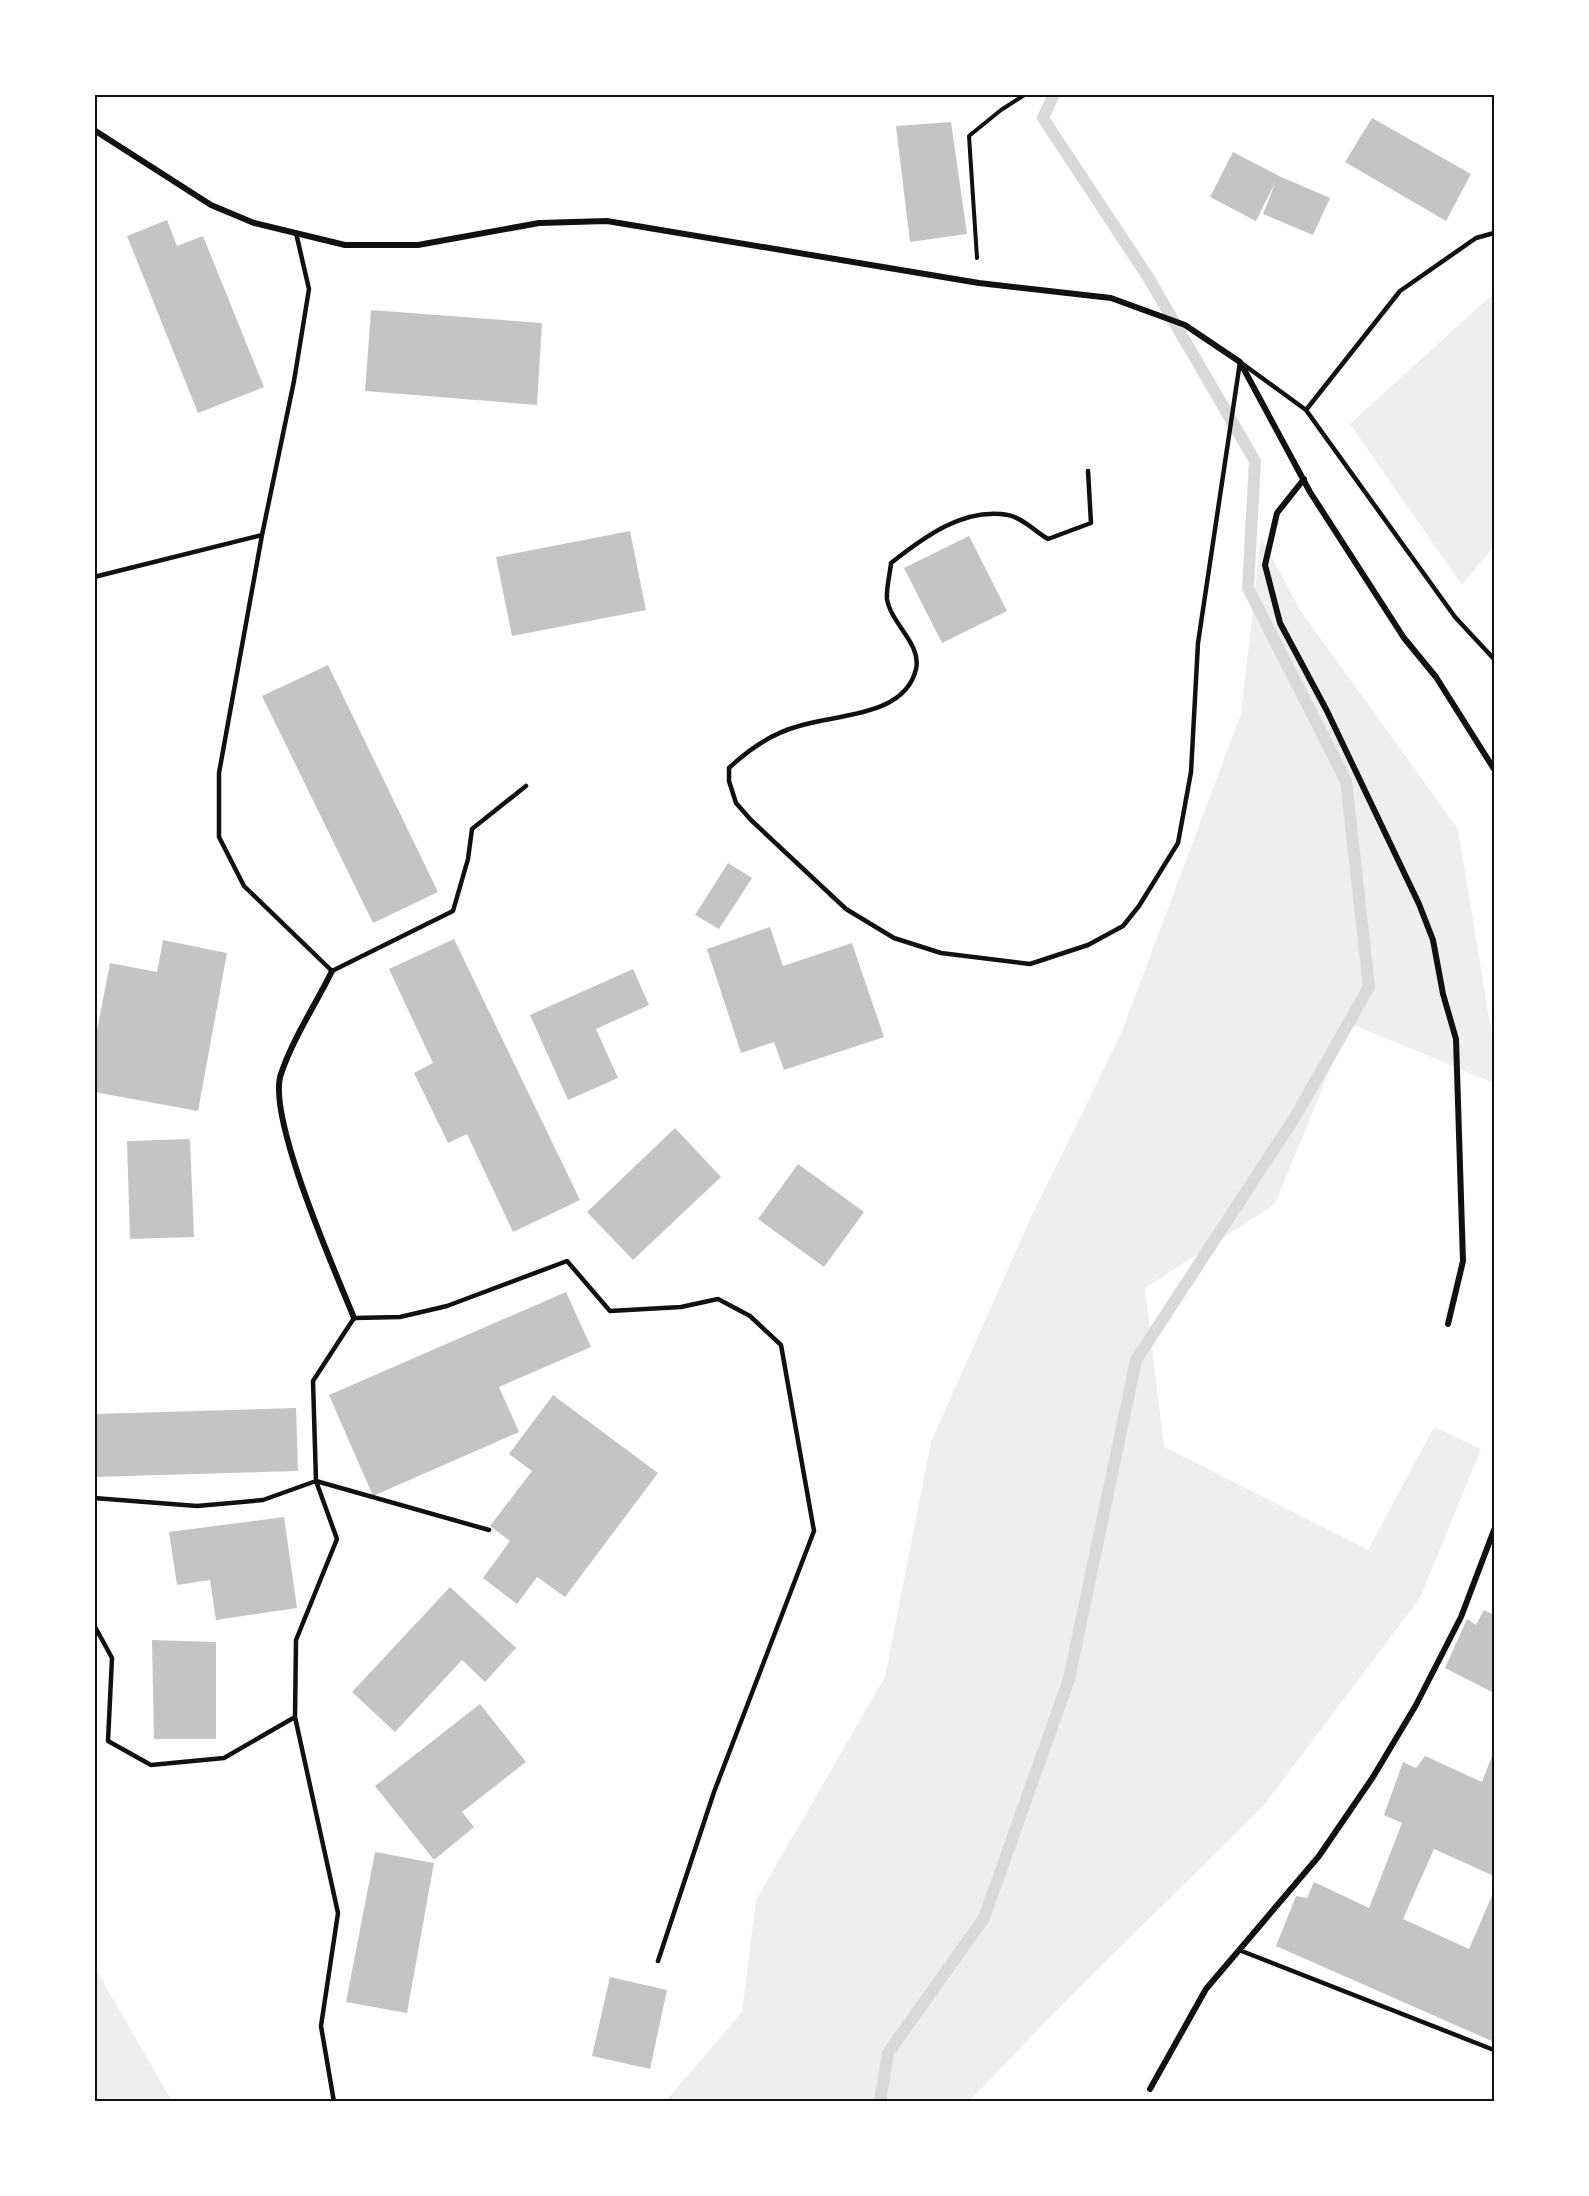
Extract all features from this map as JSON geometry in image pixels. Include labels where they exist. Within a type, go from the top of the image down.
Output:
[{"type":"street","points":[[94,129],[211,205],[254,223],[345,245],[418,245],[539,223],[607,221],[979,283],[1111,297],[1185,325],[1240,362],[1304,479],[1404,638],[1436,677],[1494,769]]},
{"type":"street","points":[[1304,479],[1277,513],[1265,565],[1280,623],[1327,711],[1419,904],[1433,940],[1443,994],[1456,1039],[1463,1261],[1448,1324]]},
{"type":"street","points":[[332,971],[280,1076],[280,1107],[303,1192],[354,1318]]},
{"type":"street","points":[[1150,2089],[1206,1989],[1319,1856],[1373,1777],[1416,1705],[1461,1617],[1494,1530]]},
{"type":"lane","points":[[296,233],[309,288],[294,381],[262,535],[219,773],[219,837],[244,886],[332,971],[453,911],[468,859],[472,829],[526,786]]},
{"type":"lane","points":[[1306,410],[1400,291],[1476,238],[1494,233]]},
{"type":"lane","points":[[1088,471],[1091,523],[1048,539],[1010,515],[973,513],[919,540],[891,563],[887,599],[902,632],[916,650],[916,670],[903,693],[880,707],[798,726],[746,752],[729,768],[729,781],[736,803],[757,826],[846,909],[894,938],[941,952],[1030,964],[1088,945],[1123,926],[1139,906],[1178,843],[1191,772],[1198,643],[1240,362],[1306,410],[1455,617],[1494,659]]},
{"type":"lane","points":[[94,577],[262,535]]},
{"type":"lane","points":[[333,2102],[321,2026],[338,1913],[295,1717],[296,1640],[337,1539],[316,1481],[313,1382],[354,1318],[400,1317],[447,1306],[567,1261],[610,1311],[681,1307],[718,1299],[750,1316],[781,1345],[814,1531],[714,1792],[658,1961]]},
{"type":"lane","points":[[94,1497],[197,1506],[263,1500],[316,1481],[489,1530]]},
{"type":"lane","points":[[94,1625],[112,1658],[108,1741],[152,1765],[224,1758],[295,1717]]},
{"type":"lane","points":[[1239,1950],[1494,2050]]},
{"type":"path","points":[[979,283],[969,136],[1001,110],[1026,94]]},
{"type":"shaded area","points":[[1494,293],[1494,546],[1462,585],[1350,424]]},
{"type":"shaded area","points":[[1261,537],[1300,610],[1458,829],[1494,1048],[1494,1083],[1349,1023],[1275,1204],[1145,1288],[1164,1447],[1368,1550],[1434,1427],[1481,1449],[1420,1598],[1264,1805],[1059,2008],[969,2101],[665,2102],[742,2012],[756,1900],[885,1677],[931,1442],[1032,1215],[1121,1034],[1241,714]]},
{"type":"shaded area","points":[[95,1968],[172,2101],[95,2101]]},
{"type":"building","points":[[1372,118],[1471,174],[1446,221],[1345,162]]},
{"type":"building","points":[[951,122],[967,234],[910,242],[896,126]]},
{"type":"building","points":[[1233,152],[1279,176],[1330,198],[1313,235],[1263,214],[1276,181],[1256,221],[1210,197]]},
{"type":"building","points":[[167,220],[177,246],[203,236],[264,387],[198,413],[127,236]]},
{"type":"building","points":[[371,310],[542,323],[537,405],[365,391]]},
{"type":"building","points":[[630,531],[646,610],[512,636],[496,557]]},
{"type":"building","points":[[969,536],[1007,611],[942,643],[904,568]]},
{"type":"building","points":[[328,665],[438,892],[373,923],[262,696]]},
{"type":"building","points":[[728,863],[752,878],[719,929],[695,915]]},
{"type":"building","points":[[770,927],[783,966],[852,943],[884,1037],[784,1070],[774,1042],[741,1053],[707,949]]},
{"type":"building","points":[[454,939],[580,1200],[513,1232],[467,1134],[448,1143],[414,1073],[433,1063],[389,969]]},
{"type":"building","points":[[163,940],[227,953],[198,1111],[94,1092],[94,1046],[110,963],[157,972]]},
{"type":"building","points":[[633,969],[649,1005],[596,1029],[618,1078],[568,1100],[530,1015]]},
{"type":"building","points":[[675,1128],[721,1177],[633,1260],[587,1212]]},
{"type":"building","points":[[190,1139],[194,1237],[130,1239],[127,1141]]},
{"type":"building","points":[[798,1164],[864,1212],[824,1267],[758,1219]]},
{"type":"building","points":[[566,1292],[591,1347],[499,1387],[519,1432],[373,1496],[329,1395]]},
{"type":"building","points":[[553,1395],[658,1473],[565,1597],[537,1577],[517,1604],[483,1578],[510,1541],[490,1526],[532,1471],[509,1454]]},
{"type":"building","points":[[296,1408],[298,1471],[94,1477],[94,1414]]},
{"type":"building","points":[[284,1517],[297,1608],[216,1620],[210,1580],[177,1585],[169,1532]]},
{"type":"building","points":[[450,1587],[516,1648],[485,1682],[462,1660],[395,1732],[352,1692]]},
{"type":"building","points":[[1484,1610],[1494,1615],[1494,1693],[1445,1668],[1467,1619],[1476,1625]]},
{"type":"building","points":[[152,1640],[216,1642],[216,1739],[154,1739]]},
{"type":"building","points":[[480,1704],[526,1762],[462,1812],[474,1827],[434,1860],[375,1786]]},
{"type":"building","points":[[1494,1751],[1494,1876],[1434,1849],[1403,1919],[1469,1949],[1494,1891],[1494,2042],[1276,1946],[1296,1896],[1307,1898],[1314,1882],[1369,1908],[1402,1823],[1384,1815],[1403,1762],[1416,1768],[1425,1756],[1482,1782]]},
{"type":"building","points":[[375,1852],[434,1863],[407,2013],[346,2002]]},
{"type":"building","points":[[610,1977],[667,1990],[650,2069],[592,2056]]},
{"type":"waterway","points":[[880,2102],[888,2053],[984,1918],[1069,1679],[1136,1360],[1295,1117],[1369,987],[1346,781],[1248,588],[1255,461],[1148,277],[1043,118],[1054,94]]}]
